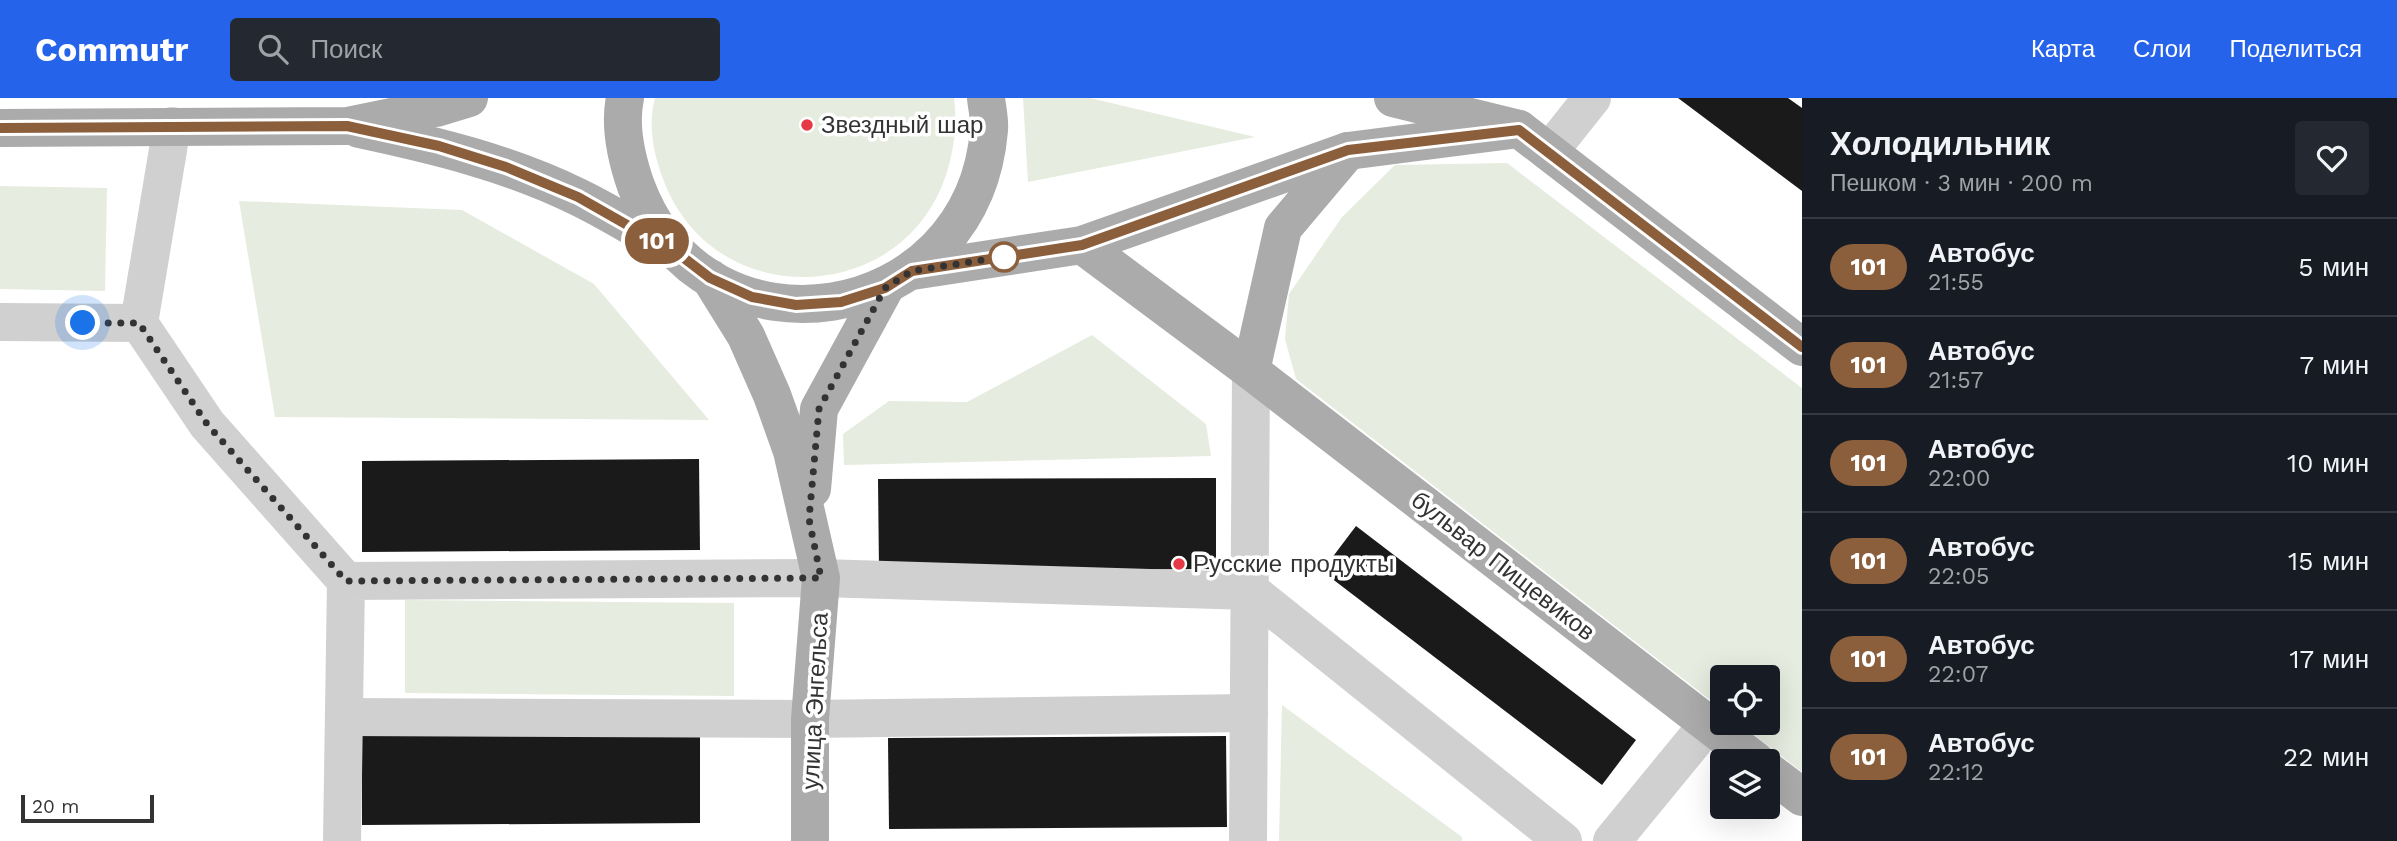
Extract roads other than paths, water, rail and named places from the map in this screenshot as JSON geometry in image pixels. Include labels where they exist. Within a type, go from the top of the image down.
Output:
[{"type":"main road","points":[[0,128],[347,126],[436,108],[469,98]]},
{"type":"main road","points":[[625,98],[623,108],[628,162],[646,213],[680,255]]},
{"type":"main road","points":[[898,280],[953,232],[979,183],[989,128],[986,98]]},
{"type":"main road","points":[[1394,98],[1519,130],[1802,347]]},
{"type":"main road","points":[[347,126],[439,146],[506,167],[578,197],[680,255],[710,278],[752,297],[796,305],[841,302],[898,280],[1082,245],[1348,150],[1519,130]]},
{"type":"main road","points":[[1251,371],[1283,228],[1348,150]]},
{"type":"main road","name":"бульвар Пищевиков","points":[[1082,245],[1251,371],[1740,749]]},
{"type":"main road","name":"улица Энгельса","points":[[710,278],[746,336],[772,395],[792,451],[821,578],[810,719],[810,841]]},
{"type":"main road","name":"улица Энгельса","points":[[809,519],[819,409],[898,280]]},
{"type":"main road","points":[[1780,780],[1802,797]]},
{"type":"lane","points":[[1549,152],[1592,98]]},
{"type":"lane","points":[[172,126],[139,323],[207,424],[346,581],[342,841]]},
{"type":"lane","points":[[0,322],[139,323]]},
{"type":"lane","points":[[1248,841],[1251,371]]},
{"type":"lane","points":[[346,581],[821,578],[1251,591],[1563,841]]},
{"type":"lane","points":[[344,717],[810,719],[1249,713]]},
{"type":"lane","points":[[1612,841],[1708,724]]},
{"type":"place","name":"Звездный шар","points":[[807,125]]},
{"type":"place","name":"Русские продукты","points":[[1179,564]]}]
